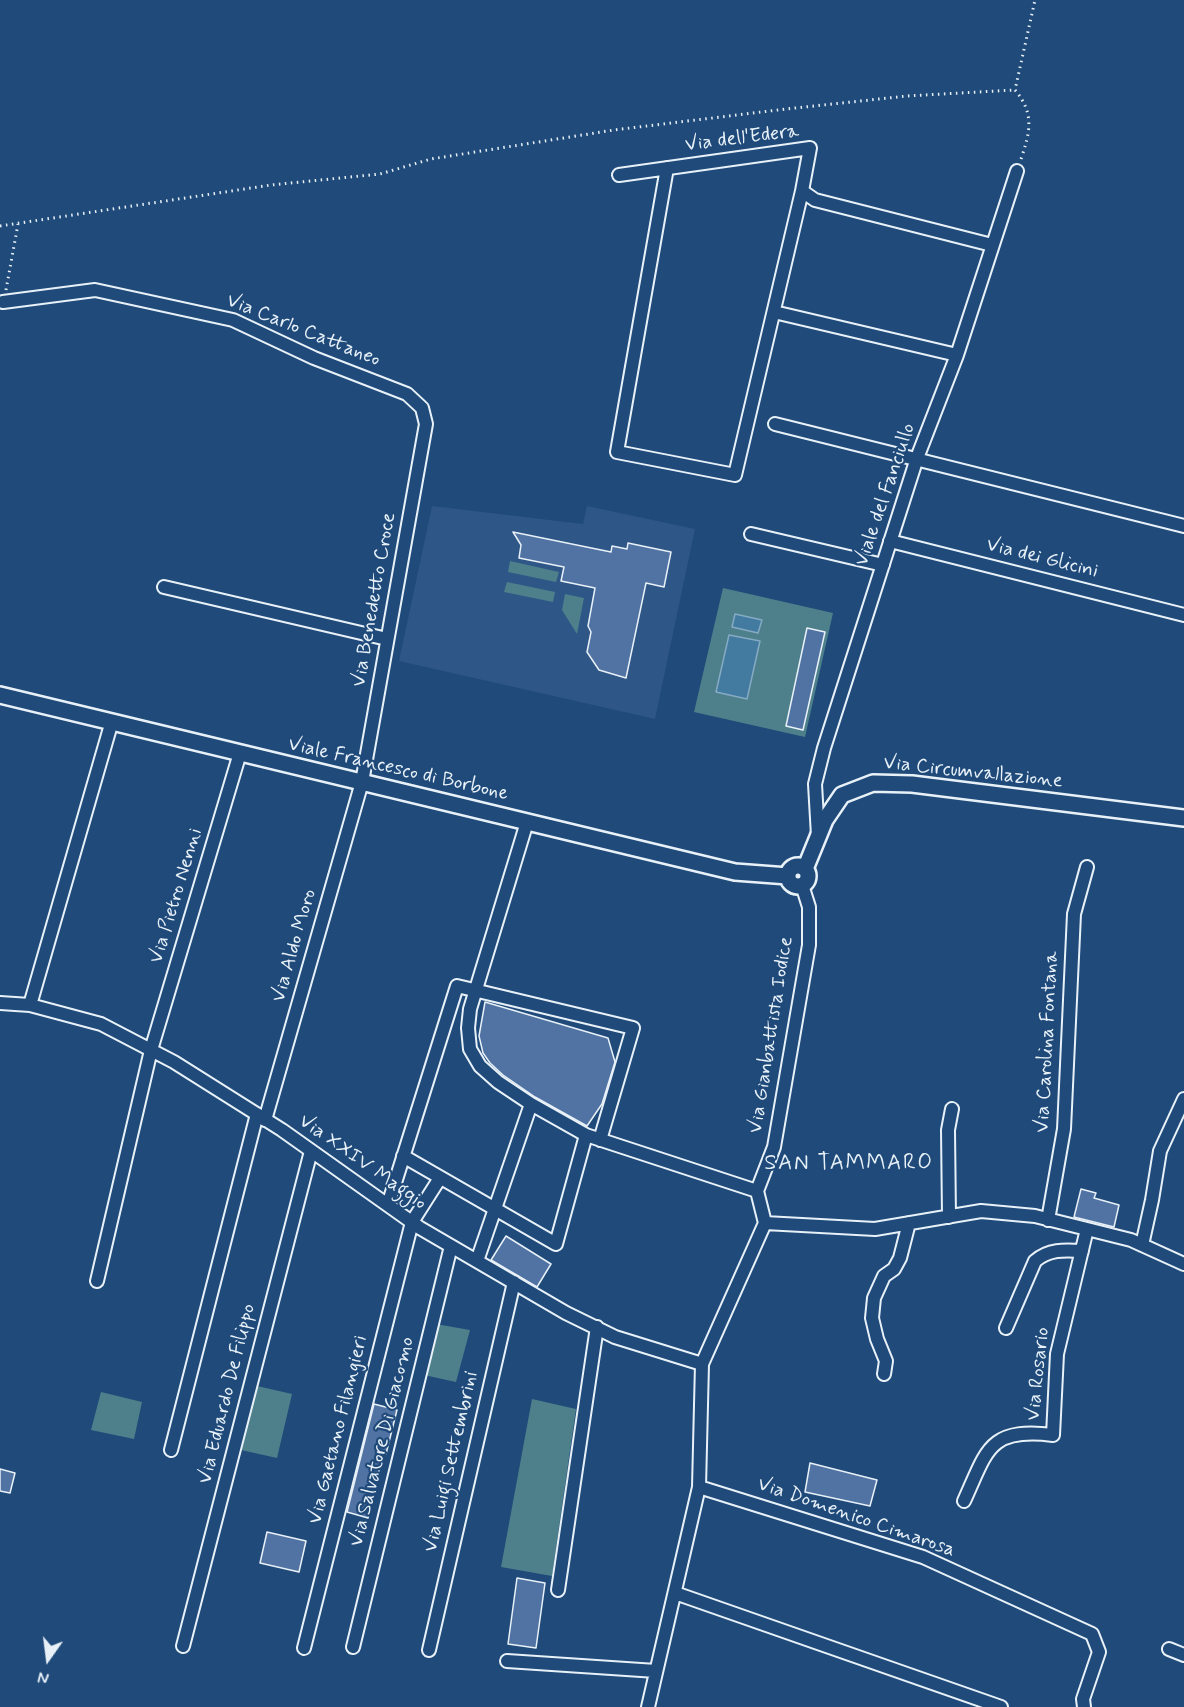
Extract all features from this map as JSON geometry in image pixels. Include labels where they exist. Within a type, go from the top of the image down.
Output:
[{"type":"street","name":"Via dell'Edera","points":[[619,175],[810,148],[802,191]]},
{"type":"street","points":[[667,168],[617,452],[735,475],[802,191],[815,200],[992,245]]},
{"type":"street","name":"Viale del Fanciullo","points":[[818,837],[815,784],[824,748],[917,458],[957,355],[1017,171]]},
{"type":"street","name":"Via Carlo Cattaneo","points":[[3,302],[95,290],[234,320],[314,358],[406,394],[422,408],[426,424]]},
{"type":"street","points":[[774,312],[957,355]]},
{"type":"street","name":"Via Benedetto Croce","points":[[362,782],[426,424]]},
{"type":"street","points":[[775,424],[1184,526]]},
{"type":"street","points":[[751,534],[883,565]]},
{"type":"street","name":"Via dei Glicini","points":[[890,541],[1184,615]]},
{"type":"street","points":[[164,587],[387,639]]},
{"type":"street","name":"Viale Francesco di Borbone","points":[[0,695],[735,872],[788,876]]},
{"type":"street","points":[[30,1005],[111,721]]},
{"type":"street","name":"Via Pietro Nenni","points":[[97,1281],[151,1050],[240,753]]},
{"type":"street","name":"Via Aldo Moro","points":[[171,1450],[261,1117],[362,782]]},
{"type":"street","name":"Via Circumvallazione","points":[[805,869],[825,820],[842,795],[873,783],[912,784],[1184,818]]},
{"type":"street","points":[[527,822],[470,1009],[468,1028],[470,1049],[480,1066],[498,1082],[531,1104],[586,1135],[757,1191],[765,1223],[702,1364],[699,1487],[648,1707]]},
{"type":"street","points":[[796,866],[805,869],[808,878],[802,885],[793,884],[788,876],[790,870],[796,866]]},
{"type":"street","name":"Via Carolina Fontana","points":[[1048,1220],[1064,1129],[1074,914],[1087,867]]},
{"type":"street","name":"Via Gianbattista Iodice","points":[[757,1191],[774,1147],[809,945],[809,907],[802,885]]},
{"type":"street","points":[[388,1205],[457,986],[633,1028],[600,1140]]},
{"type":"street","name":"Via XXIV Maggio","points":[[0,1004],[30,1005],[101,1024],[174,1062],[261,1117],[412,1222],[566,1313],[615,1336],[702,1364]]},
{"type":"street","points":[[1142,1245],[1160,1151],[1184,1099]]},
{"type":"street","points":[[477,1261],[531,1104]]},
{"type":"street","points":[[948,1217],[948,1130],[952,1109]]},
{"type":"street","points":[[403,1156],[556,1244],[586,1135]]},
{"type":"street","name":"Via Eduardo De Filippo","points":[[183,1646],[311,1151]]},
{"type":"street","name":"Via Gaetano Filangieri","points":[[304,1648],[412,1222],[440,1178]]},
{"type":"street","points":[[765,1223],[875,1229],[981,1211],[1035,1216],[1121,1237],[1184,1264]]},
{"type":"street","points":[[884,1374],[886,1361],[877,1340],[872,1318],[874,1298],[884,1276],[894,1269],[900,1258],[909,1223]]},
{"type":"street","name":"Via Rosario","points":[[964,1501],[986,1452],[998,1440],[1017,1434],[1053,1435],[1057,1354],[1087,1229]]},
{"type":"street","name":"Via Salvatore Di Giacomo","points":[[352,1647],[451,1246]]},
{"type":"street","points":[[1006,1328],[1035,1262],[1044,1253],[1063,1250],[1082,1251]]},
{"type":"street","name":"Via Luigi Settembrini","points":[[429,1650],[514,1282]]},
{"type":"street","points":[[558,1590],[597,1328]]},
{"type":"street","name":"Via Domenico Cimarosa","points":[[699,1487],[923,1557],[1092,1634],[1099,1652],[1083,1699],[1084,1707]]},
{"type":"street","points":[[675,1593],[1001,1707]]},
{"type":"street","points":[[1170,1649],[1184,1655]]},
{"type":"street","points":[[507,1661],[656,1671]]},
{"type":"path","points":[[1017,171],[1026,141],[1029,114],[1025,102],[1016,90],[1035,0]]},
{"type":"path","points":[[0,226],[271,185],[380,174],[431,159],[614,130],[907,96],[1016,90]]},
{"type":"path","points":[[3,302],[18,224]]},
{"type":"shaded area","points":[[432,506],[583,524],[587,506],[695,529],[655,719],[399,661]]},
{"type":"shaded area","points":[[735,614],[762,620],[758,633],[732,627]]},
{"type":"shaded area","points":[[729,635],[760,641],[747,699],[716,692]]},
{"type":"green space","points":[[510,561],[559,572],[556,582],[508,572]]},
{"type":"green space","points":[[507,582],[555,592],[553,602],[504,592]]},
{"type":"green space","points":[[723,588],[833,613],[805,737],[694,712]]},
{"type":"green space","points":[[565,594],[584,598],[577,634],[562,610]]},
{"type":"green space","points":[[436,1324],[470,1330],[456,1382],[424,1375]]},
{"type":"green space","points":[[257,1386],[292,1394],[277,1458],[241,1450]]},
{"type":"green space","points":[[101,1392],[142,1402],[134,1439],[91,1430]]},
{"type":"green space","points":[[532,1399],[576,1409],[552,1576],[501,1567]]},
{"type":"building","points":[[513,532],[611,552],[612,546],[627,549],[628,543],[671,552],[664,587],[646,583],[626,678],[599,670],[587,652],[591,632],[588,626],[595,588],[561,581],[564,567],[519,558],[521,545]]},
{"type":"building","points":[[807,628],[825,632],[803,730],[786,726]]},
{"type":"building","points":[[485,1002],[608,1038],[615,1062],[602,1104],[587,1126],[535,1097],[490,1063],[483,1053],[479,1036]]},
{"type":"building","points":[[1081,1189],[1096,1193],[1094,1198],[1119,1205],[1114,1227],[1074,1217]]},
{"type":"building","points":[[506,1236],[551,1264],[537,1287],[491,1260]]},
{"type":"building","points":[[374,1404],[397,1410],[386,1454],[383,1453],[368,1518],[347,1512]]},
{"type":"building","points":[[810,1463],[877,1480],[870,1506],[805,1492]]},
{"type":"building","points":[[0,1469],[15,1473],[10,1493],[0,1491]]},
{"type":"building","points":[[267,1532],[306,1541],[299,1572],[260,1563]]},
{"type":"building","points":[[517,1578],[545,1583],[536,1648],[508,1644]]},
{"type":"district","name":"SAN TAMMARO","points":[[849,1164]]}]
